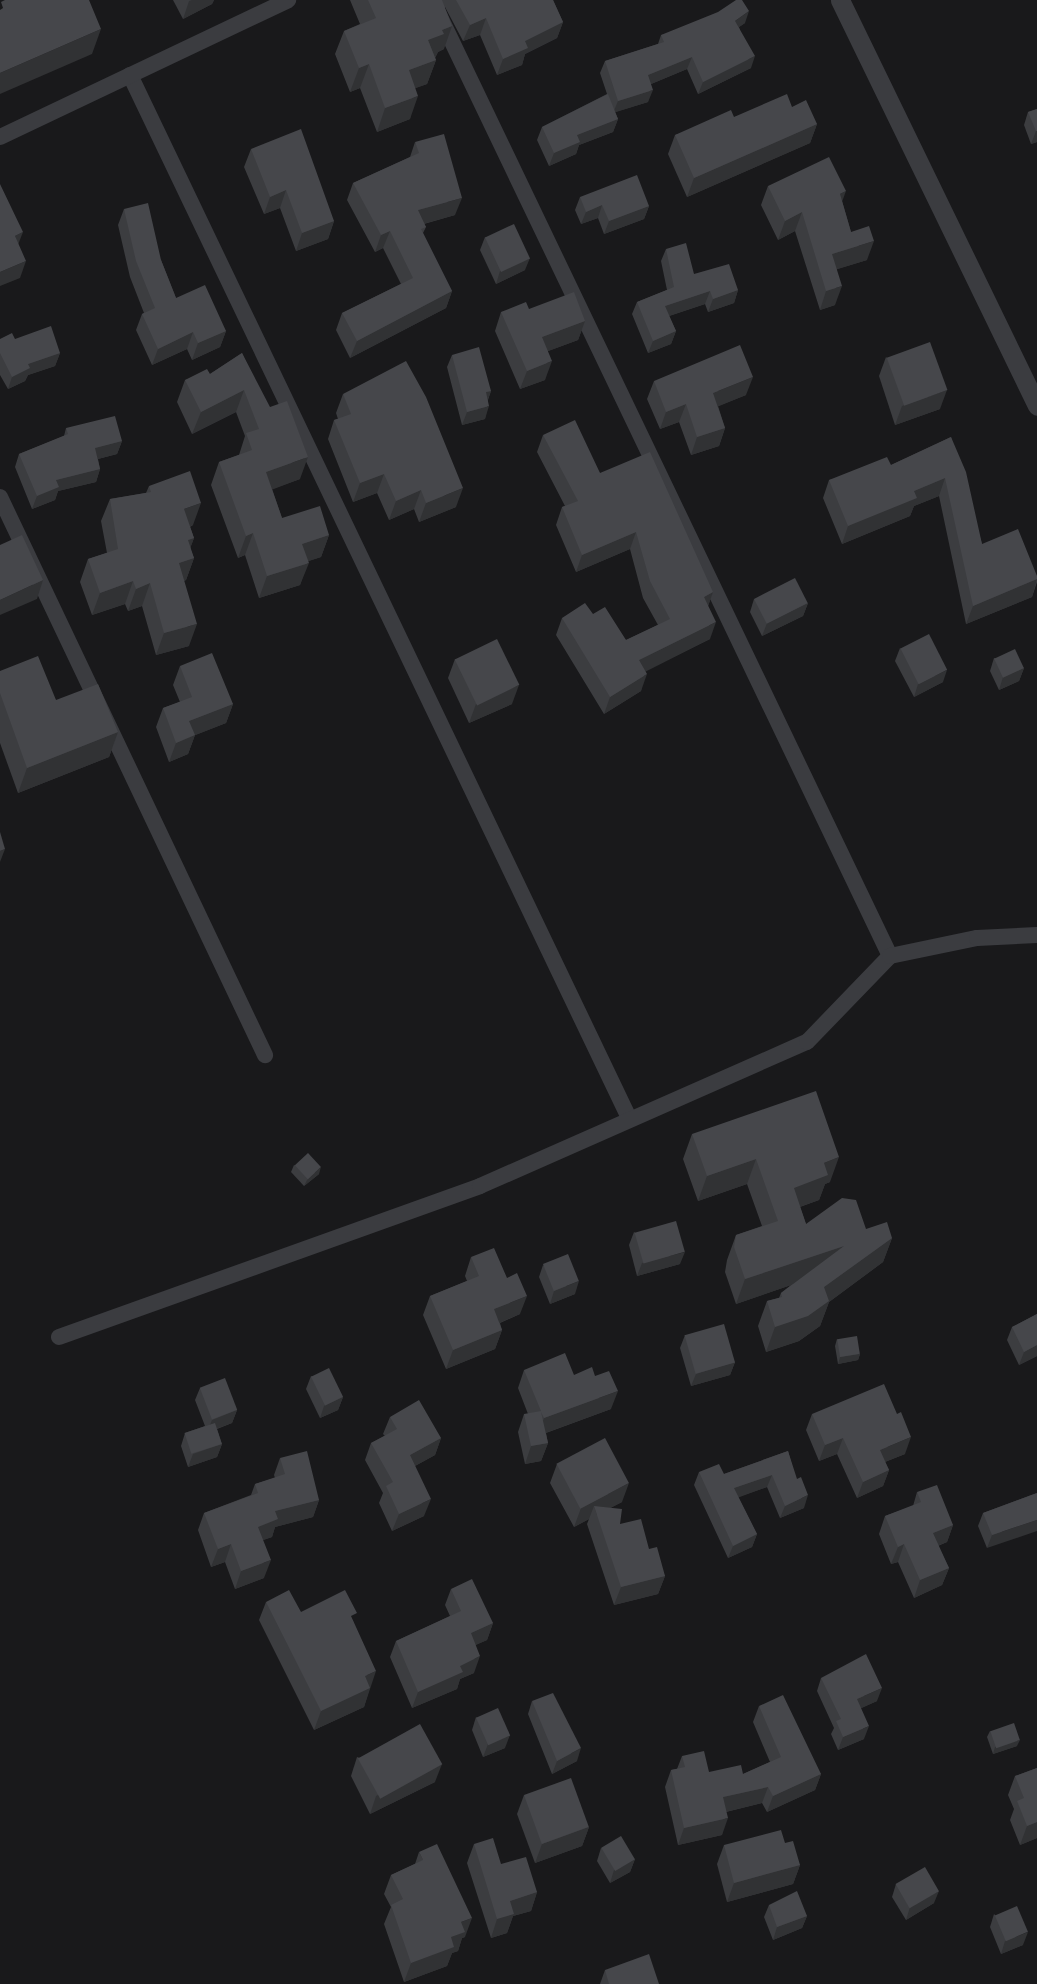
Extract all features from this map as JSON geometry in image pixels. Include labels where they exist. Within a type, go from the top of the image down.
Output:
[{"type":"street","points":[[0,137],[288,0]]},
{"type":"street","points":[[432,0],[890,956]]},
{"type":"street","points":[[839,0],[1037,406]]},
{"type":"street","points":[[131,75],[630,1120]]},
{"type":"street","points":[[0,498],[265,1055]]},
{"type":"street","points":[[59,1337],[480,1186],[807,1042],[890,956],[977,938],[1037,935]]},
{"type":"building","points":[[89,0],[101,29],[0,73],[0,10],[3,8],[1,2]]},
{"type":"building","points":[[368,0],[442,0],[452,26],[442,30],[444,34],[428,40],[436,60],[409,70],[418,96],[385,108],[369,64],[359,68],[344,31],[376,18]]},
{"type":"building","points":[[456,0],[553,0],[563,22],[525,41],[528,48],[503,59],[486,18],[470,25]]},
{"type":"building","points":[[736,0],[742,0],[749,11],[735,21],[755,56],[703,82],[692,57],[648,75],[653,90],[618,101],[605,61],[664,42],[661,35],[718,12]]},
{"type":"building","points":[[608,94],[618,119],[577,135],[580,142],[554,153],[542,127]]},
{"type":"building","points":[[787,94],[792,107],[806,100],[817,124],[694,178],[675,135],[731,110],[734,117]]},
{"type":"building","points":[[1037,109],[1037,131],[1036,131],[1028,112]]},
{"type":"building","points":[[301,129],[334,221],[302,233],[286,190],[270,197],[251,149]]},
{"type":"building","points":[[444,134],[462,198],[418,210],[426,227],[421,229],[452,291],[357,341],[342,313],[413,278],[390,231],[381,235],[353,183],[419,153],[415,142]]},
{"type":"building","points":[[829,157],[846,191],[840,194],[851,232],[869,226],[874,241],[832,254],[842,286],[826,291],[802,212],[785,221],[768,186]]},
{"type":"building","points":[[637,175],[649,206],[609,221],[602,205],[586,212],[580,197]]},
{"type":"building","points":[[0,184],[23,232],[15,236],[26,261],[0,272]]},
{"type":"building","points":[[148,203],[161,260],[176,298],[205,285],[226,331],[198,343],[193,332],[158,349],[142,314],[155,308],[136,261],[124,209]]},
{"type":"building","points":[[514,224],[530,258],[501,272],[485,238]]},
{"type":"building","points":[[686,243],[694,274],[729,264],[738,290],[713,299],[710,291],[665,306],[676,331],[653,341],[637,302],[674,287],[666,249]]},
{"type":"building","points":[[574,292],[585,321],[542,337],[552,361],[527,371],[501,312],[526,302],[529,309]]},
{"type":"building","points":[[51,326],[60,353],[28,364],[30,368],[12,377],[0,353],[0,339],[12,333],[15,339]]},
{"type":"building","points":[[930,342],[947,390],[904,406],[887,358]]},
{"type":"building","points":[[740,345],[753,377],[713,393],[725,428],[697,437],[686,404],[666,412],[654,381]]},
{"type":"building","points":[[479,347],[491,391],[486,392],[489,406],[467,412],[452,355]]},
{"type":"building","points":[[242,353],[270,407],[287,401],[308,457],[266,472],[282,518],[320,506],[329,535],[302,544],[309,563],[267,576],[253,533],[246,536],[219,462],[252,450],[246,433],[259,429],[244,390],[201,412],[185,380],[207,369],[210,374]]},
{"type":"building","points":[[406,361],[426,397],[463,488],[426,503],[421,490],[396,501],[384,474],[360,483],[334,420],[351,414],[343,394]]},
{"type":"building","points":[[115,416],[122,441],[95,448],[100,469],[56,480],[59,487],[37,496],[19,454],[68,434],[66,428]]},
{"type":"building","points":[[575,420],[600,473],[650,452],[713,592],[704,597],[716,622],[639,660],[647,674],[610,697],[562,618],[585,603],[593,614],[605,607],[626,640],[670,619],[650,581],[636,532],[582,555],[562,507],[578,501],[543,435]]},
{"type":"building","points":[[951,437],[966,472],[982,544],[1018,529],[1037,576],[1037,579],[973,606],[945,478],[914,491],[917,498],[848,526],[829,480],[887,457],[891,465]]},
{"type":"building","points":[[190,471],[201,503],[184,509],[194,538],[188,540],[194,558],[179,563],[197,624],[164,633],[150,583],[136,589],[133,581],[100,593],[88,559],[118,549],[110,499],[151,492],[149,486]]},
{"type":"building","points":[[22,535],[43,580],[0,600],[0,545]]},
{"type":"building","points":[[795,578],[808,603],[767,624],[754,599]]},
{"type":"building","points":[[929,634],[947,670],[919,684],[900,649]]},
{"type":"building","points":[[497,639],[519,685],[477,705],[455,660]]},
{"type":"building","points":[[1015,649],[1024,668],[1003,678],[994,659]]},
{"type":"building","points":[[212,653],[233,704],[189,721],[195,735],[176,743],[163,708],[192,697],[180,666]]},
{"type":"building","points":[[38,656],[56,700],[98,684],[118,732],[27,768],[0,693],[0,671]]},
{"type":"building","points":[[0,832],[5,849],[0,851]]},
{"type":"building","points":[[816,1091],[839,1157],[824,1163],[828,1175],[794,1188],[806,1224],[842,1198],[856,1200],[866,1229],[887,1222],[892,1238],[824,1287],[829,1301],[808,1316],[775,1327],[767,1301],[782,1297],[781,1293],[844,1246],[745,1279],[734,1247],[736,1235],[778,1221],[756,1159],[707,1176],[692,1134]]},
{"type":"building","points":[[308,1153],[321,1167],[308,1179],[295,1165]]},
{"type":"building","points":[[676,1221],[685,1252],[643,1264],[635,1233]]},
{"type":"building","points":[[494,1248],[507,1278],[517,1273],[527,1296],[494,1309],[502,1330],[453,1350],[430,1296],[479,1276],[471,1257]]},
{"type":"building","points":[[568,1254],[579,1281],[554,1291],[543,1264]]},
{"type":"building","points":[[1037,1314],[1037,1345],[1024,1352],[1012,1327]]},
{"type":"building","points":[[724,1324],[735,1362],[696,1374],[685,1335]]},
{"type":"building","points":[[857,1336],[860,1354],[840,1357],[837,1339]]},
{"type":"building","points":[[565,1353],[574,1375],[592,1367],[595,1376],[609,1371],[618,1391],[544,1418],[541,1412],[548,1443],[531,1446],[524,1414],[541,1411],[524,1370]]},
{"type":"building","points":[[329,1368],[343,1397],[325,1406],[311,1377]]},
{"type":"building","points":[[225,1378],[237,1410],[212,1419],[200,1388]]},
{"type":"building","points":[[884,1384],[897,1414],[901,1412],[911,1437],[880,1450],[889,1470],[863,1482],[843,1438],[825,1445],[812,1414]]},
{"type":"building","points":[[419,1400],[441,1438],[410,1455],[431,1499],[399,1514],[386,1486],[393,1482],[371,1443],[397,1429],[390,1417]]},
{"type":"building","points":[[215,1423],[222,1444],[191,1454],[185,1433]]},
{"type":"building","points":[[605,1438],[629,1483],[580,1509],[556,1464]]},
{"type":"building","points":[[307,1451],[319,1500],[275,1511],[278,1519],[258,1527],[271,1560],[241,1571],[231,1544],[218,1549],[204,1513],[258,1493],[255,1484],[285,1474],[280,1458]]},
{"type":"building","points":[[788,1451],[797,1479],[801,1477],[808,1495],[785,1506],[772,1475],[734,1488],[757,1534],[733,1546],[699,1472],[719,1464],[724,1474]]},
{"type":"building","points":[[937,1485],[953,1525],[933,1533],[949,1568],[920,1580],[904,1544],[898,1547],[885,1516],[921,1502],[917,1492]]},
{"type":"building","points":[[1037,1493],[1037,1520],[992,1535],[983,1513]]},
{"type":"building","points":[[594,1506],[622,1509],[620,1524],[641,1519],[649,1549],[657,1547],[665,1576],[621,1587]]},
{"type":"building","points":[[472,1579],[493,1623],[471,1633],[480,1656],[460,1666],[463,1672],[418,1692],[396,1641],[461,1611],[451,1589]]},
{"type":"building","points":[[289,1590],[301,1612],[345,1590],[357,1613],[351,1616],[376,1671],[365,1676],[370,1688],[321,1711],[266,1602]]},
{"type":"building","points":[[866,1654],[882,1688],[857,1699],[869,1726],[843,1737],[836,1721],[841,1719],[821,1678]]},
{"type":"building","points":[[553,1693],[581,1748],[557,1761],[532,1701]]},
{"type":"building","points":[[783,1695],[821,1774],[773,1796],[768,1787],[723,1797],[728,1818],[684,1828],[671,1770],[685,1767],[682,1756],[704,1751],[709,1772],[741,1765],[743,1774],[781,1757],[759,1706]]},
{"type":"building","points":[[498,1708],[510,1735],[488,1745],[476,1718]]},
{"type":"building","points":[[1014,1723],[1020,1740],[996,1748],[990,1731]]},
{"type":"building","points":[[420,1724],[442,1764],[380,1799],[358,1758]]},
{"type":"building","points":[[1037,1768],[1037,1822],[1027,1826],[1017,1801],[1024,1798],[1015,1776]]},
{"type":"building","points":[[571,1778],[589,1827],[542,1844],[524,1795]]},
{"type":"building","points":[[781,1830],[785,1843],[793,1841],[800,1865],[734,1883],[724,1845]]},
{"type":"building","points":[[621,1836],[635,1859],[615,1871],[601,1848]]},
{"type":"building","points":[[493,1838],[501,1864],[526,1857],[537,1892],[510,1901],[514,1914],[497,1919],[474,1844]]},
{"type":"building","points":[[437,1844],[472,1918],[461,1922],[465,1932],[451,1937],[454,1947],[411,1963],[391,1905],[403,1899],[391,1875],[423,1860],[419,1852]]},
{"type":"building","points":[[925,1867],[939,1891],[910,1908],[896,1884]]},
{"type":"building","points":[[797,1891],[807,1916],[777,1927],[769,1905]]},
{"type":"building","points":[[1017,1906],[1028,1932],[1006,1941],[995,1915]]},
{"type":"building","points":[[649,1954],[659,1984],[609,1984],[605,1970]]}]
